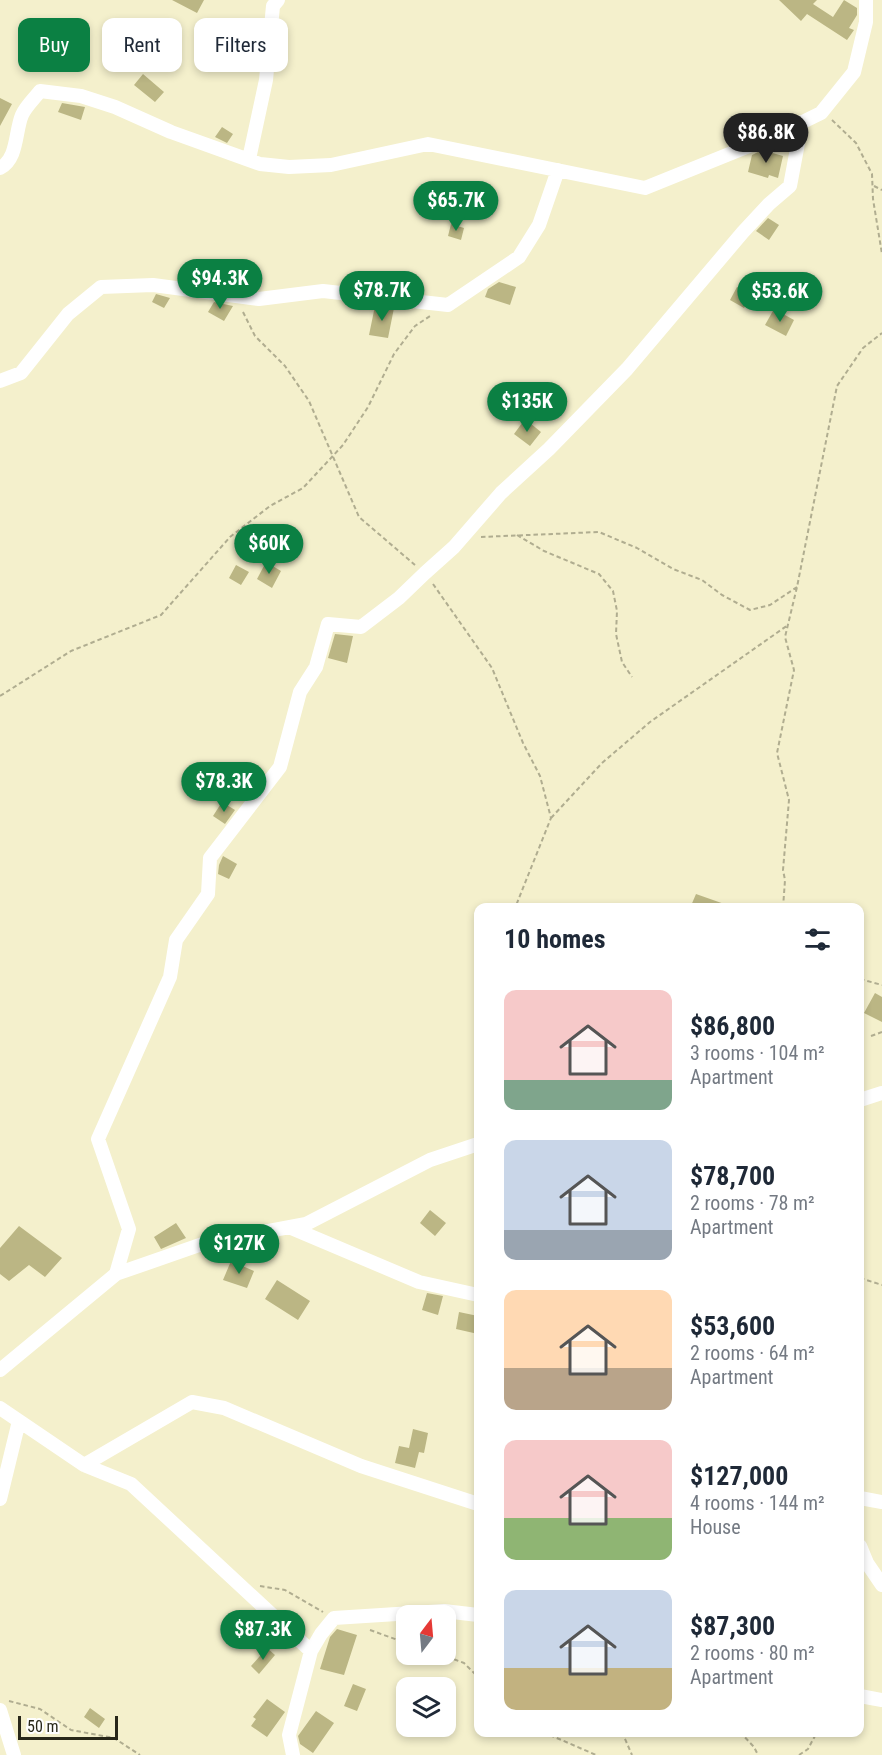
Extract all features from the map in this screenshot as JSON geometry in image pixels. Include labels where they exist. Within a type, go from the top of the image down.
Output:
[{"type":"street","points":[[249,159],[266,80],[273,6],[278,0]]},
{"type":"street","points":[[0,168],[6,164],[15,145],[23,114],[40,91],[81,96],[106,104],[171,132],[260,164],[289,167],[331,165],[428,144],[645,188],[774,136],[821,113],[854,72],[866,22],[866,0]]},
{"type":"street","points":[[116,1274],[129,1230],[99,1139],[170,977],[176,940],[208,894],[210,858],[280,766],[300,692],[316,667],[328,624],[361,627],[399,598],[461,539],[501,493],[549,449],[627,369],[743,232],[790,186],[802,122]]},
{"type":"street","points":[[0,381],[21,373],[68,314],[101,287],[153,285],[259,299],[323,291],[448,305],[519,257],[539,225],[558,170]]},
{"type":"street","points":[[864,1099],[882,1094]]},
{"type":"street","points":[[0,1370],[116,1274],[208,1242],[306,1224],[430,1160],[474,1145]]},
{"type":"street","points":[[289,1227],[419,1282],[474,1294]]},
{"type":"street","points":[[84,1465],[192,1402],[224,1408],[361,1466],[474,1503]]},
{"type":"street","points":[[0,1408],[84,1465],[131,1484],[311,1651]]},
{"type":"street","points":[[0,1499],[19,1421]]},
{"type":"street","points":[[864,1499],[882,1502]]},
{"type":"street","points":[[864,1556],[882,1585]]},
{"type":"street","points":[[294,1755],[289,1735],[311,1651],[334,1618],[444,1611],[474,1615]]},
{"type":"street","points":[[864,1697],[882,1700]]},
{"type":"street","points":[[0,1710],[14,1755]]},
{"type":"path","points":[[831,119],[856,143],[872,174],[873,199],[882,254]]},
{"type":"path","points":[[873,186],[882,190]]},
{"type":"path","points":[[0,696],[71,651],[160,615],[230,537],[270,506],[303,488],[338,450],[368,406],[394,354],[415,326],[448,305]]},
{"type":"path","points":[[783,903],[785,880],[783,870],[789,800],[777,753],[794,670],[785,637],[837,386],[863,348],[882,333]]},
{"type":"path","points":[[461,539],[599,532],[638,548],[673,569],[702,580],[722,595],[750,610],[770,605],[797,587]]},
{"type":"path","points":[[516,535],[544,551],[599,574],[613,591],[617,611],[616,634],[622,662],[633,677]]},
{"type":"path","points":[[551,818],[602,763],[650,722],[788,625]]},
{"type":"path","points":[[864,980],[882,985]]},
{"type":"path","points":[[871,1036],[882,1032]]},
{"type":"path","points":[[864,1279],[882,1285]]},
{"type":"path","points":[[456,1660],[464,1663],[474,1673]]},
{"type":"path","points":[[0,1698],[40,1709],[70,1730],[114,1738],[140,1755]]},
{"type":"path","points":[[555,1737],[596,1755]]},
{"type":"path","points":[[624,1737],[632,1755]]},
{"type":"path","points":[[745,1737],[758,1755]]},
{"type":"path","points":[[799,1755],[808,1749],[815,1737]]},
{"type":"building","points":[[172,0],[204,0],[197,13]]},
{"type":"building","points":[[779,0],[817,0],[813,4],[833,17],[844,0],[857,8],[857,15],[849,28],[854,30],[847,40],[807,14],[801,21]]},
{"type":"building","points":[[143,74],[164,92],[155,102],[134,85]]},
{"type":"building","points":[[0,98],[12,104],[0,126]]},
{"type":"building","points":[[62,103],[85,107],[81,120],[58,112]]},
{"type":"building","points":[[222,127],[233,134],[227,143],[215,137]]},
{"type":"building","points":[[762,150],[783,156],[778,178],[769,175],[768,178],[748,172],[752,155]]},
{"type":"building","points":[[438,192],[453,197],[448,212],[433,207]]},
{"type":"building","points":[[768,218],[779,225],[769,240],[756,231]]},
{"type":"building","points":[[451,224],[464,228],[461,240],[448,236]]},
{"type":"building","points":[[499,282],[516,287],[510,305],[485,297],[488,289]]},
{"type":"building","points":[[737,287],[752,296],[744,308],[730,300]]},
{"type":"building","points":[[156,294],[170,298],[164,308],[152,302]]},
{"type":"building","points":[[214,302],[233,306],[224,321],[208,312]]},
{"type":"building","points":[[375,306],[394,308],[388,338],[369,335]]},
{"type":"building","points":[[774,309],[794,320],[786,336],[765,325]]},
{"type":"building","points":[[525,419],[541,432],[530,446],[514,434]]},
{"type":"building","points":[[266,562],[281,571],[272,588],[257,579]]},
{"type":"building","points":[[236,565],[249,572],[241,585],[229,578]]},
{"type":"building","points":[[335,634],[353,636],[347,663],[328,658]]},
{"type":"building","points":[[222,802],[235,810],[225,824],[213,816]]},
{"type":"building","points":[[223,856],[237,864],[229,879],[218,874]]},
{"type":"building","points":[[696,894],[722,903],[692,903]]},
{"type":"building","points":[[875,993],[882,997],[882,1022],[864,1013]]},
{"type":"building","points":[[430,1210],[446,1223],[435,1236],[420,1223]]},
{"type":"building","points":[[176,1223],[186,1238],[161,1249],[154,1237]]},
{"type":"building","points":[[19,1226],[62,1258],[45,1277],[29,1265],[9,1281],[0,1274],[0,1248]]},
{"type":"building","points":[[231,1261],[254,1271],[247,1288],[223,1280]]},
{"type":"building","points":[[277,1280],[310,1301],[298,1320],[265,1299]]},
{"type":"building","points":[[427,1293],[443,1296],[438,1315],[422,1310]]},
{"type":"building","points":[[459,1312],[474,1315],[474,1333],[456,1329]]},
{"type":"building","points":[[413,1429],[428,1433],[424,1453],[419,1452],[415,1468],[395,1463],[399,1446],[409,1448]]},
{"type":"building","points":[[337,1629],[357,1635],[344,1675],[320,1669],[330,1637]]},
{"type":"building","points":[[267,1648],[275,1655],[259,1674],[251,1666]]},
{"type":"building","points":[[353,1684],[366,1689],[357,1711],[344,1706]]},
{"type":"building","points":[[267,1699],[285,1712],[267,1737],[251,1726],[256,1719],[253,1717]]},
{"type":"building","points":[[90,1708],[105,1719],[99,1728],[84,1717]]},
{"type":"building","points":[[316,1711],[334,1723],[313,1753],[300,1744],[298,1736]]}]
